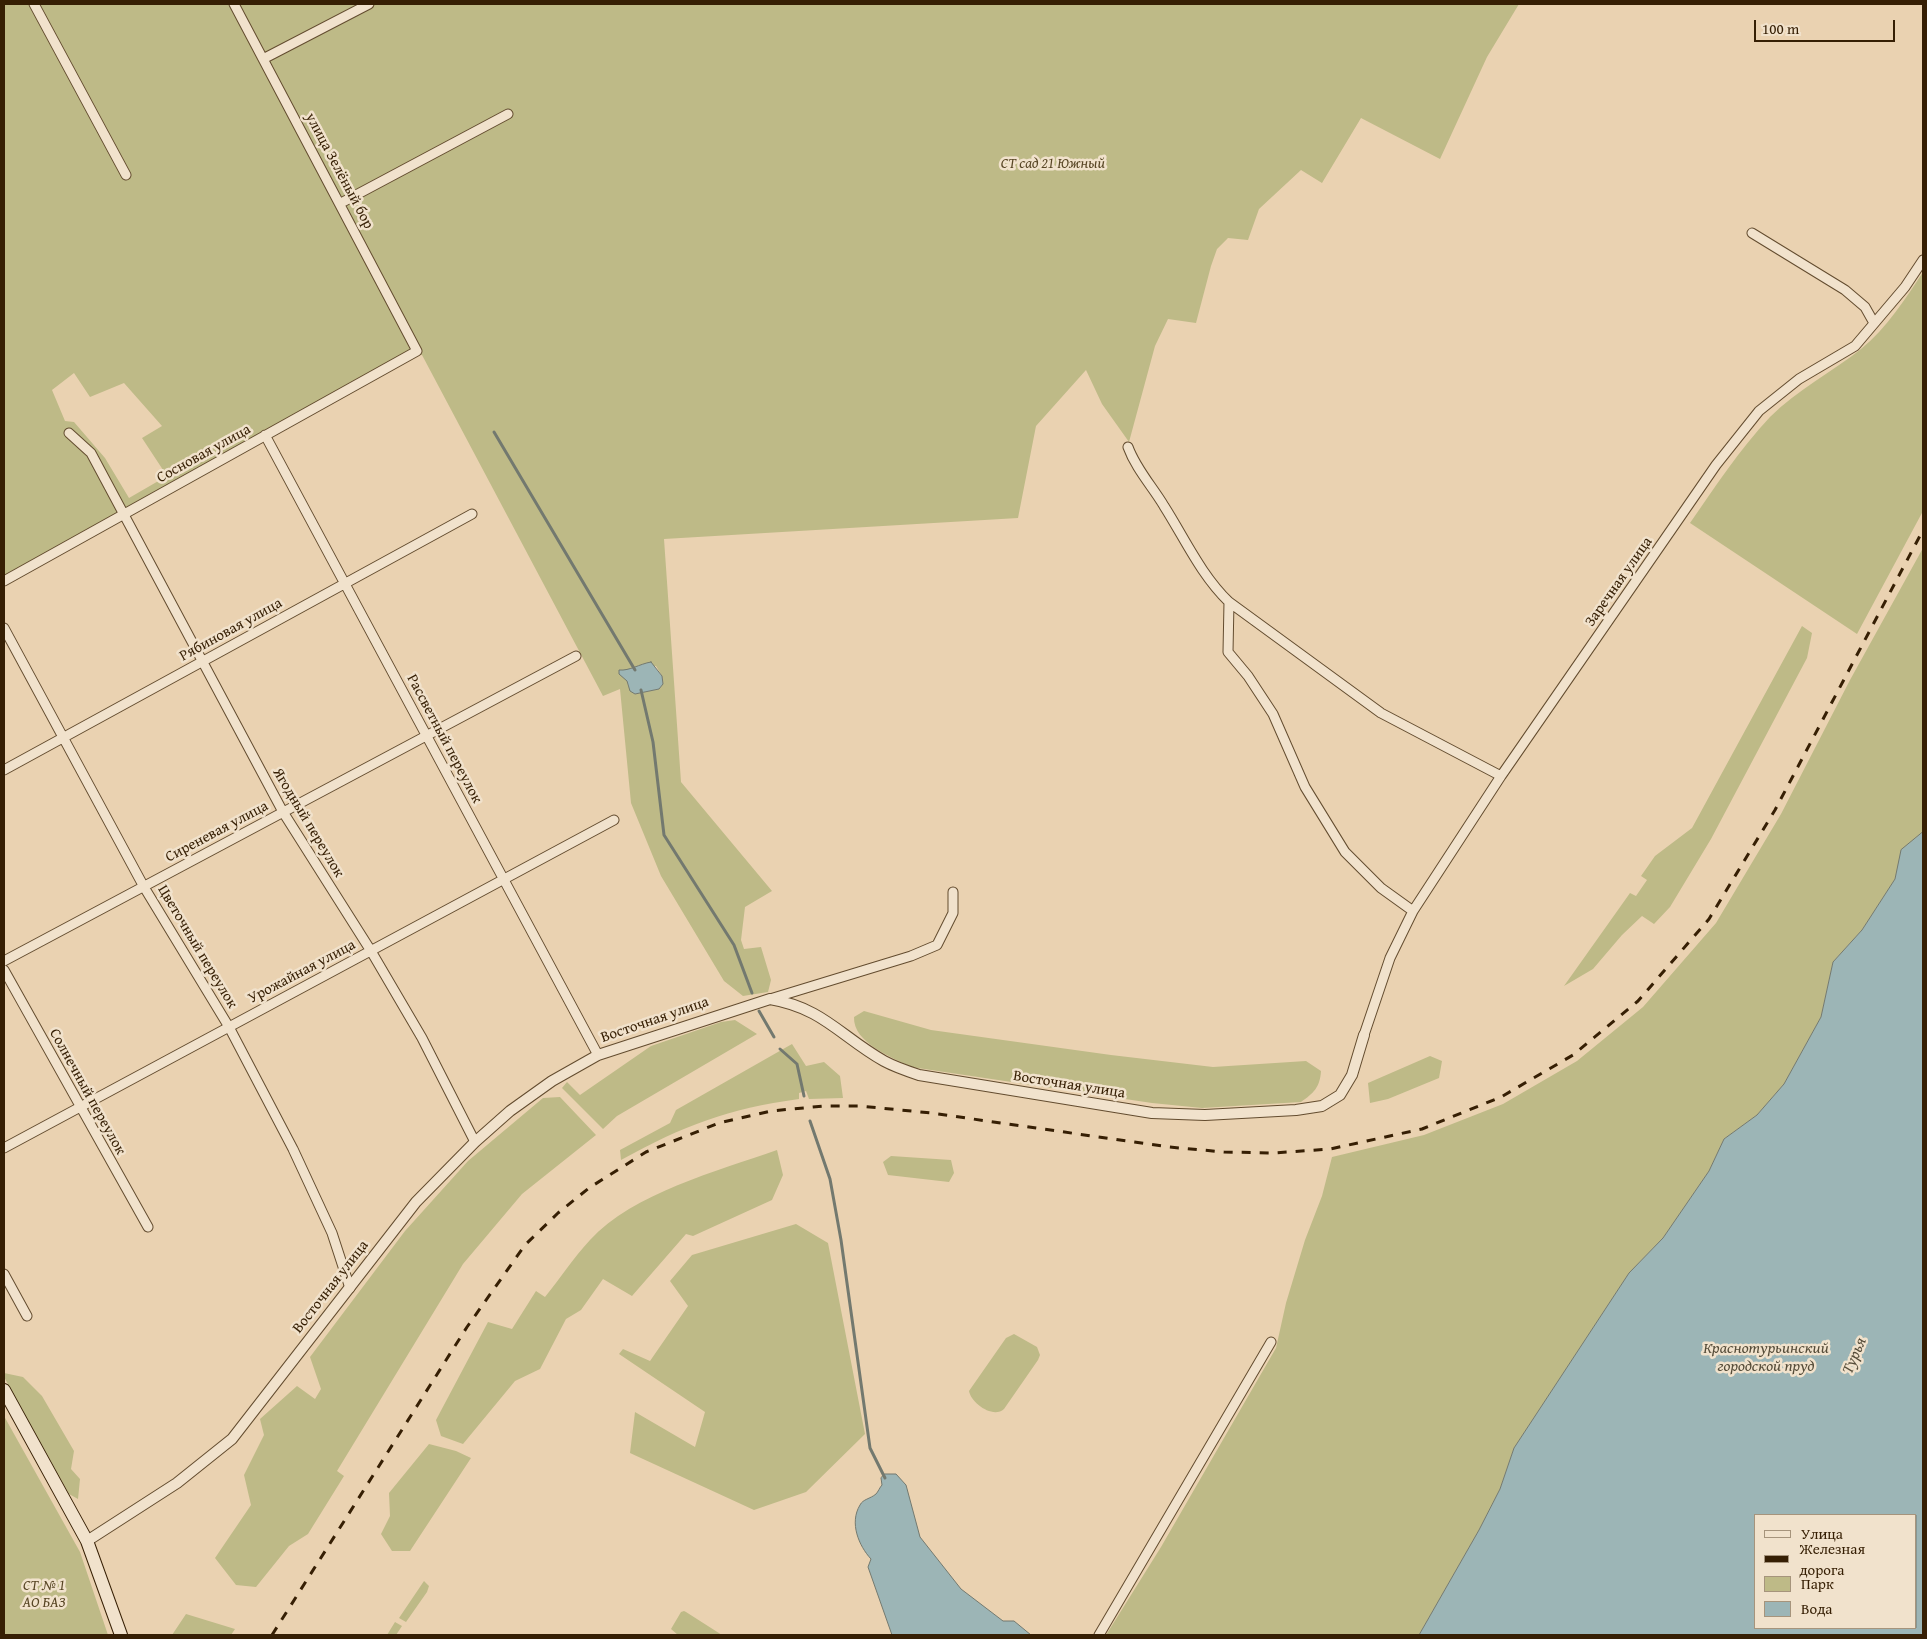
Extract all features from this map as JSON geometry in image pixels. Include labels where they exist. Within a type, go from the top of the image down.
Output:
[{"type":"main road","points":[[4,1390],[87,1541],[121,1635]]},
{"type":"street","points":[[34,4],[126,176]]},
{"type":"street","name":"улица Зелёный бор","points":[[234,4],[418,351]]},
{"type":"street","points":[[264,59],[369,4]]},
{"type":"street","points":[[341,203],[508,114]]},
{"type":"street","points":[[1752,233],[1844,290],[1866,307],[1874,323]]},
{"type":"street","name":"Заречная улица","points":[[1364,1035],[1390,958],[1413,911],[1501,776],[1716,465],[1759,411],[1799,380],[1855,346],[1905,287],[1923,260]]},
{"type":"street","name":"Сосновая улица","points":[[4,581],[418,351]]},
{"type":"street","name":"Ягодный переулок","points":[[69,433],[91,453],[283,812],[371,951],[422,1038],[475,1142]]},
{"type":"street","name":"Рассветный переулок","points":[[265,436],[598,1055]]},
{"type":"street","points":[[1128,447],[1133,462],[1158,496],[1200,568],[1215,589],[1229,602],[1381,712],[1501,776]]},
{"type":"street","name":"Рябиновая улица","points":[[4,770],[472,514]]},
{"type":"street","points":[[1229,602],[1228,652],[1248,676],[1273,714],[1305,787],[1345,852],[1381,888],[1413,911]]},
{"type":"street","name":"Цветочный переулок","points":[[4,628],[144,886],[229,1027],[293,1149],[324,1216],[350,1288]]},
{"type":"street","name":"Сиреневая улица","points":[[4,962],[576,656]]},
{"type":"street","name":"Урожайная улица","points":[[4,1148],[614,820]]},
{"type":"street","points":[[770,999],[911,956],[937,945],[953,913],[953,892]]},
{"type":"street","name":"Солнечный переулок","points":[[4,970],[79,1108],[148,1226]]},
{"type":"street","name":"Восточная улица","points":[[87,1541],[177,1484],[232,1439],[416,1202],[475,1142],[510,1111],[545,1086],[598,1055],[770,999],[791,1003],[812,1011],[885,1062],[920,1075],[1152,1113],[1205,1115],[1322,1106],[1340,1095],[1352,1075],[1364,1035]]},
{"type":"street","points":[[4,1274],[27,1316]]},
{"type":"street","points":[[1099,1635],[1271,1342]]},
{"type":"green space","name":"СТ сад 21 Южный","points":[[4,4],[1519,4],[1487,57],[1440,159],[1361,118],[1322,183],[1301,170],[1259,209],[1248,240],[1228,238],[1217,249],[1196,323],[1168,319],[1155,346],[1129,442],[1102,404],[1086,370],[1036,426],[1018,518],[664,539],[681,782],[772,891],[745,907],[741,940],[744,949],[761,947],[771,980],[768,992],[743,996],[724,981],[661,876],[631,803],[620,689],[603,696],[422,355],[409,351],[4,577]],"holes":[[[74,373],[90,397],[124,383],[162,426],[142,438],[167,476],[129,498],[105,458],[74,422],[65,421],[52,390]],[[656,666],[662,676],[663,684],[659,689],[635,694],[628,686],[627,671],[632,668]]]},
{"type":"green space","points":[[1923,272],[1923,511],[1857,634],[1690,523],[1738,455],[1770,417],[1780,407],[1870,341],[1895,313]]},
{"type":"green space","points":[[1923,548],[1923,832],[1902,850],[1895,879],[1862,930],[1833,962],[1821,1017],[1784,1084],[1757,1115],[1724,1139],[1709,1171],[1663,1238],[1629,1273],[1514,1448],[1500,1489],[1479,1530],[1419,1635],[1106,1635],[1161,1547],[1276,1348],[1286,1303],[1305,1240],[1322,1196],[1332,1157],[1424,1135],[1503,1104],[1577,1061],[1643,1007],[1716,923],[1781,814],[1850,680]]},
{"type":"green space","points":[[1802,626],[1812,633],[1807,658],[1711,839],[1670,907],[1654,924],[1642,916],[1622,935],[1593,969],[1564,986],[1630,893],[1636,896],[1647,880],[1641,876],[1655,856],[1692,828]]},
{"type":"green space","points":[[864,1011],[931,1030],[1111,1055],[1213,1067],[1306,1061],[1321,1071],[1316,1089],[1301,1102],[1202,1108],[1152,1103],[911,1067],[884,1054],[867,1042],[860,1034],[855,1026],[854,1017]]},
{"type":"green space","points":[[735,1020],[757,1034],[617,1116],[603,1129],[562,1088],[567,1082],[580,1095],[651,1046],[721,1022]]},
{"type":"green space","points":[[792,1044],[806,1066],[824,1062],[840,1076],[843,1098],[809,1099],[806,1091],[799,1093],[799,1099],[728,1113],[707,1120],[666,1137],[621,1160],[620,1150],[670,1123],[676,1110]]},
{"type":"green space","points":[[1430,1056],[1442,1061],[1439,1078],[1388,1099],[1370,1103],[1368,1083]]},
{"type":"green space","points":[[560,1097],[596,1135],[522,1194],[463,1264],[337,1471],[344,1476],[308,1534],[289,1546],[256,1587],[236,1585],[215,1558],[251,1505],[244,1475],[264,1435],[260,1419],[297,1386],[315,1399],[321,1389],[310,1357],[405,1231],[468,1161],[543,1098]]},
{"type":"green space","points":[[777,1150],[783,1175],[772,1200],[693,1236],[686,1234],[632,1296],[603,1279],[581,1310],[566,1319],[540,1369],[515,1381],[463,1444],[441,1436],[436,1420],[488,1322],[512,1329],[536,1291],[545,1297],[590,1240],[629,1209],[653,1196],[703,1175]]},
{"type":"green space","points":[[891,1156],[951,1160],[954,1173],[949,1182],[888,1175],[883,1162]]},
{"type":"green space","points":[[796,1224],[828,1243],[865,1434],[806,1492],[754,1510],[630,1453],[635,1412],[695,1447],[705,1412],[619,1354],[623,1349],[650,1361],[688,1306],[670,1281],[692,1255]]},
{"type":"green space","points":[[1014,1334],[1037,1347],[1040,1355],[1004,1409],[999,1412],[989,1411],[978,1405],[969,1391],[1006,1338]]},
{"type":"green space","points":[[4,1373],[23,1377],[42,1396],[74,1451],[71,1469],[80,1479],[78,1499],[69,1494],[4,1377]]},
{"type":"green space","name":"СТ № 1 АО БАЗ","points":[[4,1416],[80,1552],[108,1635],[4,1635]]},
{"type":"green space","points":[[429,1444],[456,1451],[471,1458],[410,1551],[392,1551],[381,1534],[390,1516],[389,1493]]},
{"type":"green space","points":[[424,1581],[429,1586],[427,1592],[406,1622],[399,1618]]},
{"type":"green space","points":[[684,1611],[722,1635],[678,1635],[671,1629],[681,1612]]},
{"type":"green space","points":[[186,1614],[235,1629],[231,1635],[172,1635]]},
{"type":"green space","points":[[395,1622],[402,1626],[396,1635],[387,1635]]},
{"type":"water","points":[[651,662],[662,676],[663,684],[659,689],[635,694],[630,691],[627,681],[619,674],[619,670]]},
{"type":"water","name":"Краснотурьинский городской пруд","points":[[1923,832],[1923,1635],[1419,1635],[1479,1530],[1500,1489],[1514,1448],[1629,1273],[1663,1238],[1709,1171],[1724,1139],[1757,1115],[1784,1084],[1821,1017],[1833,962],[1862,930],[1895,879],[1901,850]]},
{"type":"water","points":[[885,1474],[896,1474],[906,1485],[920,1537],[961,1589],[1003,1621],[1014,1621],[1031,1635],[892,1635],[868,1567],[871,1559],[859,1541],[855,1527],[855,1519],[860,1505],[863,1501],[877,1493],[882,1485],[881,1478]]},
{"type":"waterway","points":[[494,432],[635,670]]},
{"type":"waterway","points":[[641,690],[653,742],[664,835],[734,945],[752,993]]},
{"type":"waterway","points":[[759,1011],[774,1037]]},
{"type":"waterway","points":[[780,1049],[797,1064],[804,1096]]},
{"type":"waterway","points":[[810,1121],[830,1179],[841,1240],[870,1448],[885,1478]]},
{"type":"railway","points":[[272,1635],[467,1327],[525,1245],[558,1213],[589,1188],[646,1152],[719,1123],[771,1111],[824,1106],[860,1106],[931,1113],[1169,1147],[1224,1152],[1273,1153],[1330,1149],[1422,1129],[1501,1097],[1573,1055],[1638,1001],[1709,919],[1775,810],[1923,530]]},
{"type":"water label","name":"Турья","points":[[1855,1356]]}]
